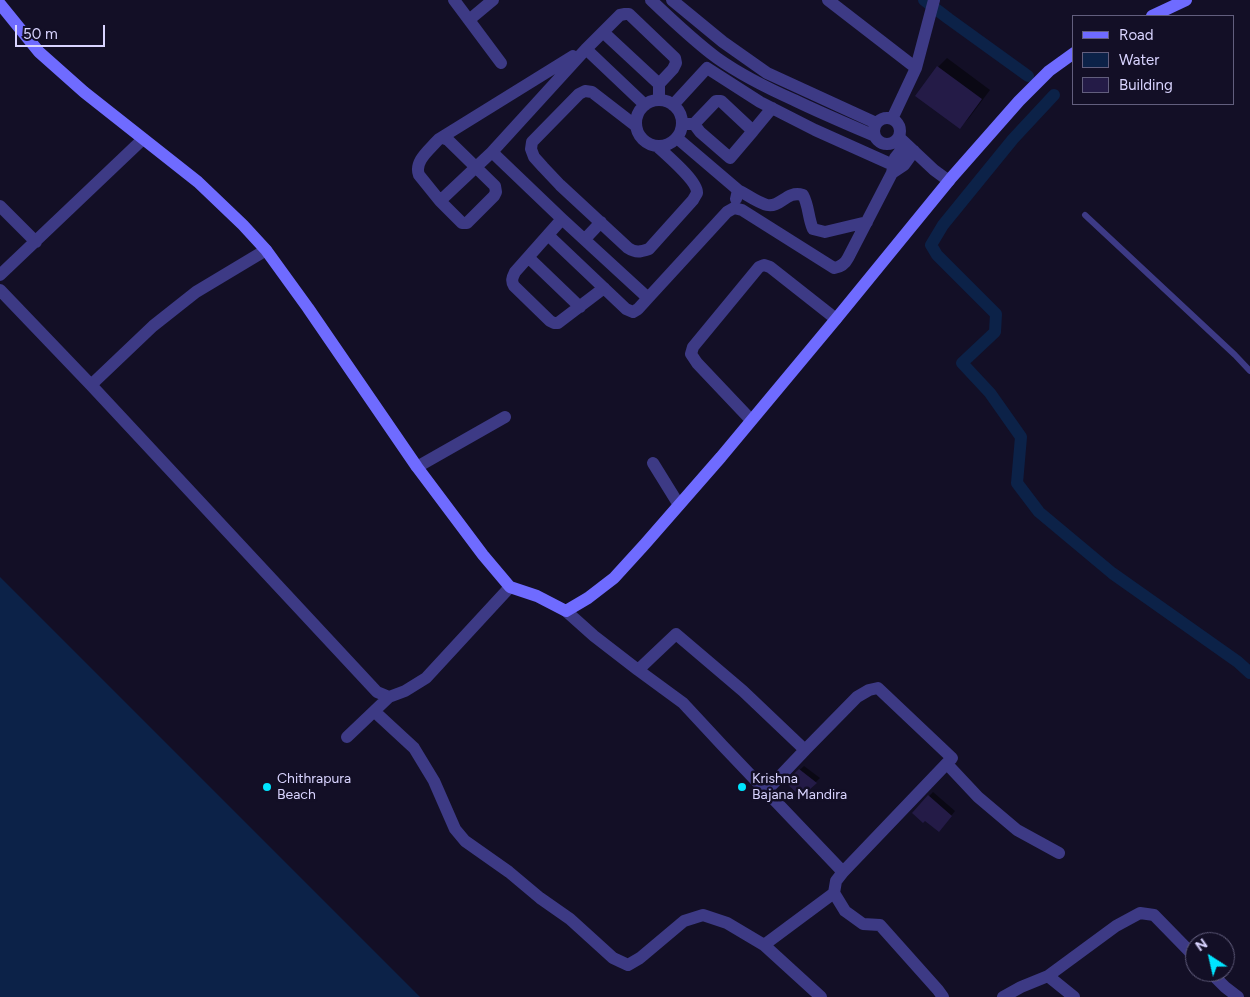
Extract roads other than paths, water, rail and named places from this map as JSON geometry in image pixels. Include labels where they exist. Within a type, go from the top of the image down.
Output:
[{"type":"street","points":[[454,0],[501,64]]},
{"type":"street","points":[[469,20],[493,0]]},
{"type":"street","points":[[651,0],[717,57],[746,77],[834,119],[875,130]]},
{"type":"street","points":[[672,0],[726,45],[767,74],[875,130],[880,142],[888,144],[896,141],[906,144]]},
{"type":"street","points":[[828,0],[916,68]]},
{"type":"street","points":[[892,118],[916,68],[934,0]]},
{"type":"street","points":[[1154,15],[1186,0]]},
{"type":"street","points":[[3,12],[39,52],[84,92],[198,182],[244,225],[266,250],[308,308],[417,467],[483,555],[510,587],[537,596],[566,610],[594,636],[684,703],[843,872]]},
{"type":"street","points":[[440,201],[492,152],[586,49],[620,15],[629,14],[675,58],[676,63],[673,69],[659,84],[659,100]]},
{"type":"street","points":[[603,32],[659,84]]},
{"type":"street","points":[[673,105],[726,45]]},
{"type":"street","points":[[586,49],[645,105]]},
{"type":"street","points":[[439,138],[448,140],[495,186],[496,192],[494,196],[467,223],[462,223],[440,201],[419,175],[417,164],[439,138],[586,49]]},
{"type":"street","points":[[566,610],[588,598],[614,578],[679,505],[836,319],[949,181],[1019,100],[1049,71],[1072,54]]},
{"type":"street","points":[[707,68],[760,102],[892,169]]},
{"type":"street","points":[[636,126],[592,92],[585,91],[579,94],[544,129],[532,142],[531,149],[534,157],[560,185],[634,252],[640,252],[655,243],[693,200],[697,192],[688,176],[657,146]]},
{"type":"street","points":[[730,158],[688,124],[678,110],[666,101],[652,101],[639,111],[636,118],[638,134],[649,144],[657,146],[665,146],[671,143],[688,124],[716,101],[721,100],[753,131]]},
{"type":"street","points":[[717,173],[772,108]]},
{"type":"street","points":[[527,114],[544,129]]},
{"type":"street","points":[[875,130],[883,118],[892,118],[899,124],[900,133],[906,144],[949,181]]},
{"type":"street","points":[[677,138],[738,190],[766,205],[774,205],[792,194],[804,195],[813,229],[825,232],[866,222]]},
{"type":"street","points":[[0,275],[143,139]]},
{"type":"street","points":[[548,235],[626,309],[633,312],[638,309],[726,212],[734,208],[742,210],[834,268],[840,267],[846,262],[892,169],[895,158],[906,144]]},
{"type":"street","points":[[492,152],[648,298]]},
{"type":"street","points":[[544,202],[560,185]]},
{"type":"street","points":[[734,208],[738,190]]},
{"type":"street","points":[[0,206],[36,242]]},
{"type":"street","points":[[562,219],[515,272],[512,277],[514,286],[550,322],[554,323],[558,323],[604,288]]},
{"type":"street","points":[[584,240],[601,222]]},
{"type":"street","points":[[91,384],[153,326],[196,292],[266,250]]},
{"type":"street","points":[[529,258],[580,307]]},
{"type":"street","points":[[751,420],[697,363],[691,354],[693,347],[759,267],[764,265],[770,267],[836,319]]},
{"type":"street","points":[[0,290],[91,384],[377,692],[389,697]]},
{"type":"street","points":[[417,467],[505,417]]},
{"type":"street","points":[[652,462],[679,505]]},
{"type":"street","points":[[347,737],[389,697],[406,691],[426,678],[510,587]]},
{"type":"street","points":[[638,670],[676,634],[743,691],[805,750]]},
{"type":"street","points":[[766,791],[857,697],[869,690],[878,688],[952,758],[843,872],[836,881],[834,893],[845,911],[863,924],[880,925],[941,994]]},
{"type":"street","points":[[375,712],[414,748],[434,781],[454,829],[465,841],[510,872],[540,898],[570,919],[613,958],[628,964],[640,958],[684,921],[703,915],[727,923],[764,945],[821,997]]},
{"type":"street","points":[[947,764],[978,798],[1017,830],[1058,853]]},
{"type":"street","points":[[764,945],[834,893]]},
{"type":"street","points":[[1003,997],[1020,987],[1048,976],[1116,926],[1140,913],[1154,916],[1185,946]]},
{"type":"street","points":[[1048,976],[1074,997]]},
{"type":"street","points":[[1220,982],[1238,997]]},
{"type":"lane","points":[[1085,215],[1235,354],[1250,371]]},
{"type":"water","points":[[0,577],[420,997],[0,997]]},
{"type":"waterway","points":[[924,0],[1028,76]]},
{"type":"waterway","points":[[1054,95],[1013,139],[943,225],[931,245],[937,255],[996,314],[995,332],[962,363],[990,393],[1021,437],[1017,483],[1039,512],[1112,573],[1238,662],[1250,673]]},
{"type":"place","name":"Chithrapura Beach","points":[[267,787]]},
{"type":"place","name":"Krishna Bajana Mandira","points":[[742,787]]}]
